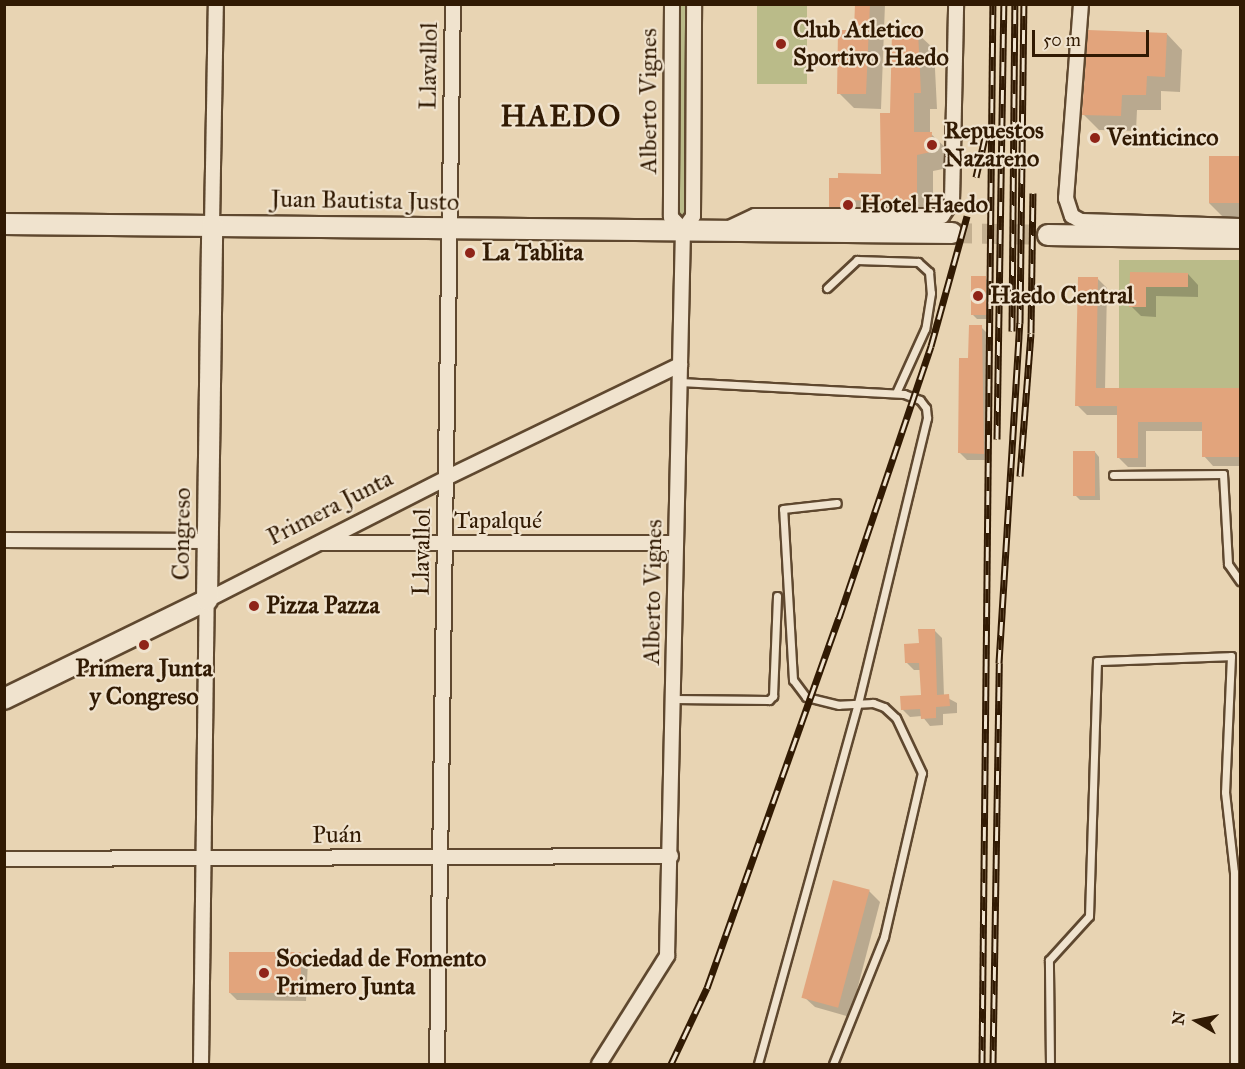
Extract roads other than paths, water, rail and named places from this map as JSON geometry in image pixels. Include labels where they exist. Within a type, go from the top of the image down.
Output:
[{"type":"street","name":"Congreso","points":[[201,1065],[216,4]]},
{"type":"street","name":"Llavallol","points":[[437,1065],[453,4]]},
{"type":"street","name":"Alberto Vignes","points":[[672,4],[671,217],[683,230]]},
{"type":"street","name":"Alberto Vignes","points":[[599,1065],[667,956],[683,230],[693,216],[694,4]]},
{"type":"street","name":"Juan Bautista Justo","points":[[726,230],[755,216],[942,216],[952,201],[956,4]]},
{"type":"street","points":[[1082,4],[1066,198],[1072,216],[1081,221],[1239,234]]},
{"type":"street","name":"Juan Bautista Justo","points":[[4,224],[952,233]]},
{"type":"street","points":[[1048,235],[1239,234]]},
{"type":"street","name":"Primera Junta","points":[[4,699],[207,600],[446,478],[680,365]]},
{"type":"street","points":[[4,540],[208,541]]},
{"type":"street","name":"Tapalqué","points":[[319,543],[676,543]]},
{"type":"street","name":"Puán","points":[[4,859],[671,856]]},
{"type":"lane","points":[[827,288],[857,260],[918,262],[929,272],[932,293],[925,329],[896,393]]},
{"type":"lane","points":[[680,382],[896,393],[920,400],[927,418],[858,703],[758,1065]]},
{"type":"lane","points":[[1113,475],[1224,474],[1228,564],[1240,581]]},
{"type":"lane","points":[[833,1065],[884,937],[922,773],[896,718],[884,706],[858,703],[839,705],[806,697],[793,680],[783,509],[837,503]]},
{"type":"lane","points":[[674,699],[769,700],[773,696],[777,596]]},
{"type":"lane","points":[[1050,1065],[1049,960],[1089,916],[1096,661],[1231,656],[1225,792],[1233,872],[1234,1065]]},
{"type":"tunnel","points":[[952,233],[1048,235]]},
{"type":"railway","points":[[982,1064],[993,4]]},
{"type":"railway","points":[[997,439],[1004,4]]},
{"type":"railway","points":[[1012,331],[1015,4]]},
{"type":"railway","points":[[993,1064],[999,663],[1020,323],[1024,4]]},
{"type":"railway","points":[[976,177],[986,133]]},
{"type":"railway","points":[[1020,476],[1031,333],[1033,193]]},
{"type":"railway","points":[[671,1064],[707,988],[839,618],[931,346],[967,216]]},
{"type":"place","name":"Club Atletico Sportivo Haedo","points":[[781,44]]},
{"type":"place","name":"Veinticinco","points":[[1095,138]]},
{"type":"place","name":"Repuestos Nazareno","points":[[932,145]]},
{"type":"place","name":"Hotel Haedo","points":[[848,205]]},
{"type":"place","name":"La Tablita","points":[[470,253]]},
{"type":"place","name":"Haedo Central","points":[[978,296]]},
{"type":"place","name":"Pizza Pazza","points":[[254,606]]},
{"type":"place","name":"Primera Junta y Congreso","points":[[144,645]]},
{"type":"place","name":"Sociedad de Fomento Primero Junta","points":[[264,973]]},
{"type":"district","name":"HAEDO","points":[[561,116]]}]
